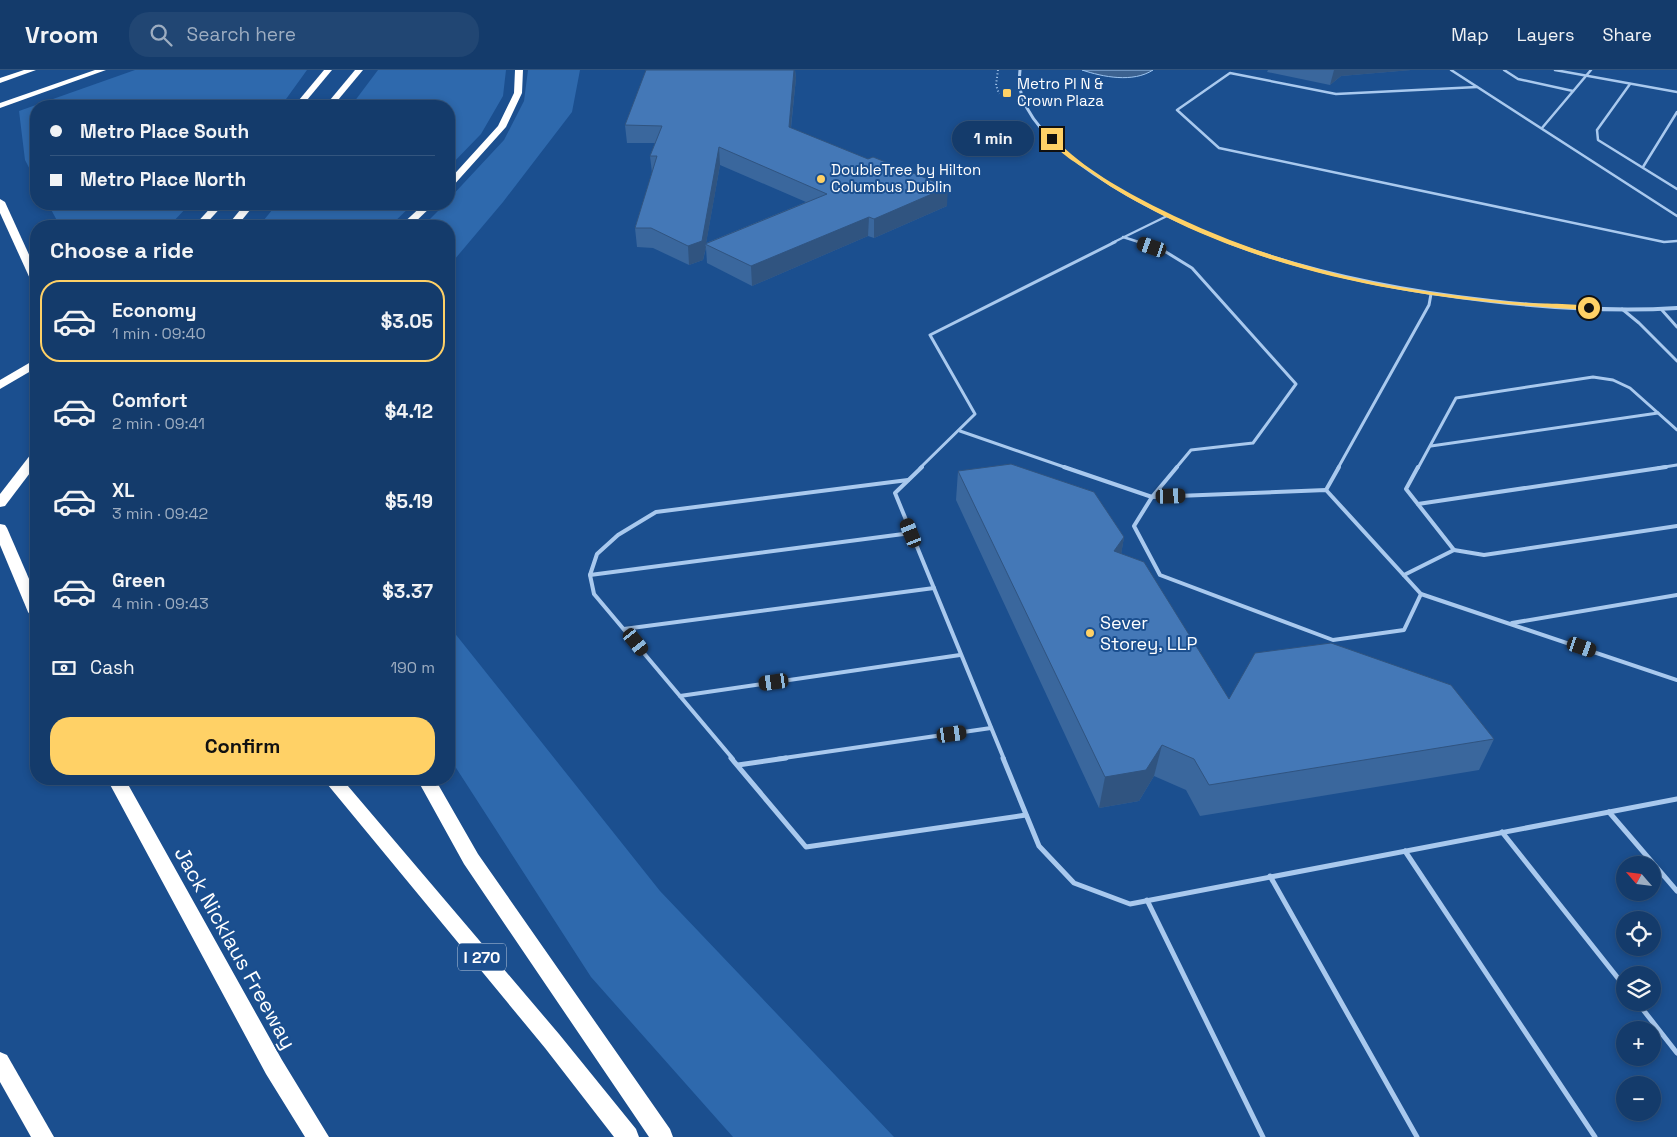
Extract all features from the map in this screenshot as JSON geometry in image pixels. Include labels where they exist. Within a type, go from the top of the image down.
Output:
[{"type":"highway","points":[[0,81],[32,70]]},
{"type":"highway","points":[[303,100],[328,70]]},
{"type":"highway","points":[[334,100],[359,70]]},
{"type":"highway","points":[[455,178],[502,127],[518,93],[519,70]]},
{"type":"highway","points":[[0,106],[98,71]]},
{"type":"highway","points":[[0,202],[30,268]]},
{"type":"highway","points":[[204,220],[214,210]]},
{"type":"highway","points":[[237,220],[245,210]]},
{"type":"highway","points":[[411,220],[422,210]]},
{"type":"highway","points":[[0,385],[30,367]]},
{"type":"highway","points":[[0,503],[30,465]]},
{"type":"highway","points":[[0,528],[30,598]]},
{"type":"highway","name":"Jack Nicklaus Freeway","points":[[119,785],[269,1059],[318,1137]]},
{"type":"highway","name":"I 270","points":[[337,785],[546,1034],[628,1137]]},
{"type":"highway","points":[[429,785],[471,859],[662,1137]]},
{"type":"highway","points":[[0,1062],[43,1137]]},
{"type":"street","points":[[1020,70],[1021,93],[1028,109],[1042,128],[1063,150],[1117,190],[1167,216],[1206,233],[1301,267],[1364,282],[1431,294],[1526,305],[1661,310],[1677,308]]},
{"type":"lane","points":[[1451,70],[1677,216]]},
{"type":"lane","points":[[1504,70],[1518,79],[1573,90]]},
{"type":"lane","points":[[1555,70],[1677,92]]},
{"type":"lane","points":[[1542,128],[1591,70]]},
{"type":"lane","points":[[1477,87],[1336,94],[1230,73],[1177,110],[1218,148],[1664,242],[1677,241]]},
{"type":"lane","points":[[1630,84],[1596,130],[1598,140],[1677,188]]},
{"type":"lane","points":[[1643,167],[1677,112]]},
{"type":"lane","points":[[1167,216],[930,335],[975,414],[960,431],[895,493],[1039,846],[1074,883],[1130,904],[1677,799]]},
{"type":"lane","points":[[1123,237],[1166,252],[1192,268],[1296,384],[1253,443],[1191,450],[1152,497],[1134,526],[1160,575],[1333,640],[1404,630],[1421,594]]},
{"type":"lane","points":[[1326,490],[1429,306],[1431,294]]},
{"type":"lane","points":[[1622,309],[1640,323],[1677,361]]},
{"type":"lane","points":[[1661,310],[1677,327]]},
{"type":"lane","points":[[1454,550],[1406,489],[1456,398],[1593,377],[1613,380],[1630,388],[1677,430]]},
{"type":"lane","points":[[1431,446],[1658,413]]},
{"type":"lane","points":[[960,431],[1152,497],[1326,490],[1421,594],[1677,680]]},
{"type":"lane","points":[[1418,504],[1677,465]]},
{"type":"lane","points":[[908,480],[656,512],[618,535],[597,554],[590,576],[594,594],[806,846],[1026,815]]},
{"type":"lane","points":[[1404,575],[1454,550],[1484,555],[1677,526]]},
{"type":"lane","points":[[590,576],[911,533]]},
{"type":"lane","points":[[624,629],[934,588]]},
{"type":"lane","points":[[1510,623],[1677,595]]},
{"type":"lane","points":[[680,696],[960,655]]},
{"type":"lane","points":[[738,765],[991,728]]},
{"type":"lane","points":[[1609,812],[1677,891]]},
{"type":"lane","points":[[1502,832],[1616,976]]},
{"type":"lane","points":[[1405,851],[1595,1137]]},
{"type":"lane","points":[[1270,876],[1417,1137]]},
{"type":"lane","points":[[1147,900],[1263,1137]]},
{"type":"lane","points":[[1644,1011],[1677,1053]]},
{"type":"shaded area","points":[[135,70],[307,70],[285,100],[50,100]]},
{"type":"shaded area","points":[[378,70],[506,70],[503,96],[481,134],[455,161],[455,100],[356,100]]},
{"type":"shaded area","points":[[528,70],[580,70],[572,112],[503,202],[455,259],[455,220],[429,220],[439,210],[455,210],[455,193],[504,140],[524,101]]},
{"type":"shaded area","points":[[1082,70],[1153,70],[1145,74],[1118,78]]},
{"type":"shaded area","points":[[30,107],[30,170],[25,160],[19,111]]},
{"type":"shaded area","points":[[51,210],[184,210],[175,220],[57,220]]},
{"type":"shaded area","points":[[272,210],[407,210],[396,220],[264,220]]},
{"type":"shaded area","points":[[455,634],[660,891],[894,1137],[733,1137],[591,977],[455,766]]},
{"type":"building","name":"DoubleTree by Hilton Columbus Dublin","points":[[646,70],[794,70],[789,127],[868,159],[873,157],[948,187],[874,219],[869,217],[751,266],[705,244],[827,194],[719,147],[702,241],[688,246],[651,228],[635,228],[657,156],[650,156],[662,126],[625,125]]},
{"type":"building","name":"Sever Storey, LLP","points":[[1011,464],[1094,492],[1124,537],[1114,551],[1144,562],[1229,699],[1255,653],[1331,643],[1451,685],[1494,739],[1209,785],[1194,759],[1162,745],[1146,770],[1105,777],[958,471]]},
{"type":"place","name":"Metro Pl N & Crown Plaza","points":[[1007,93]]},
{"type":"place","name":"DoubleTree by Hilton Columbus Dublin","points":[[821,179]]},
{"type":"place","name":"Sever Storey, LLP","points":[[1090,633]]},
{"type":"route","points":[[1052,139],[1063,150],[1117,190],[1198,230],[1266,256],[1301,267],[1396,289],[1456,298],[1526,305],[1589,308]]}]
